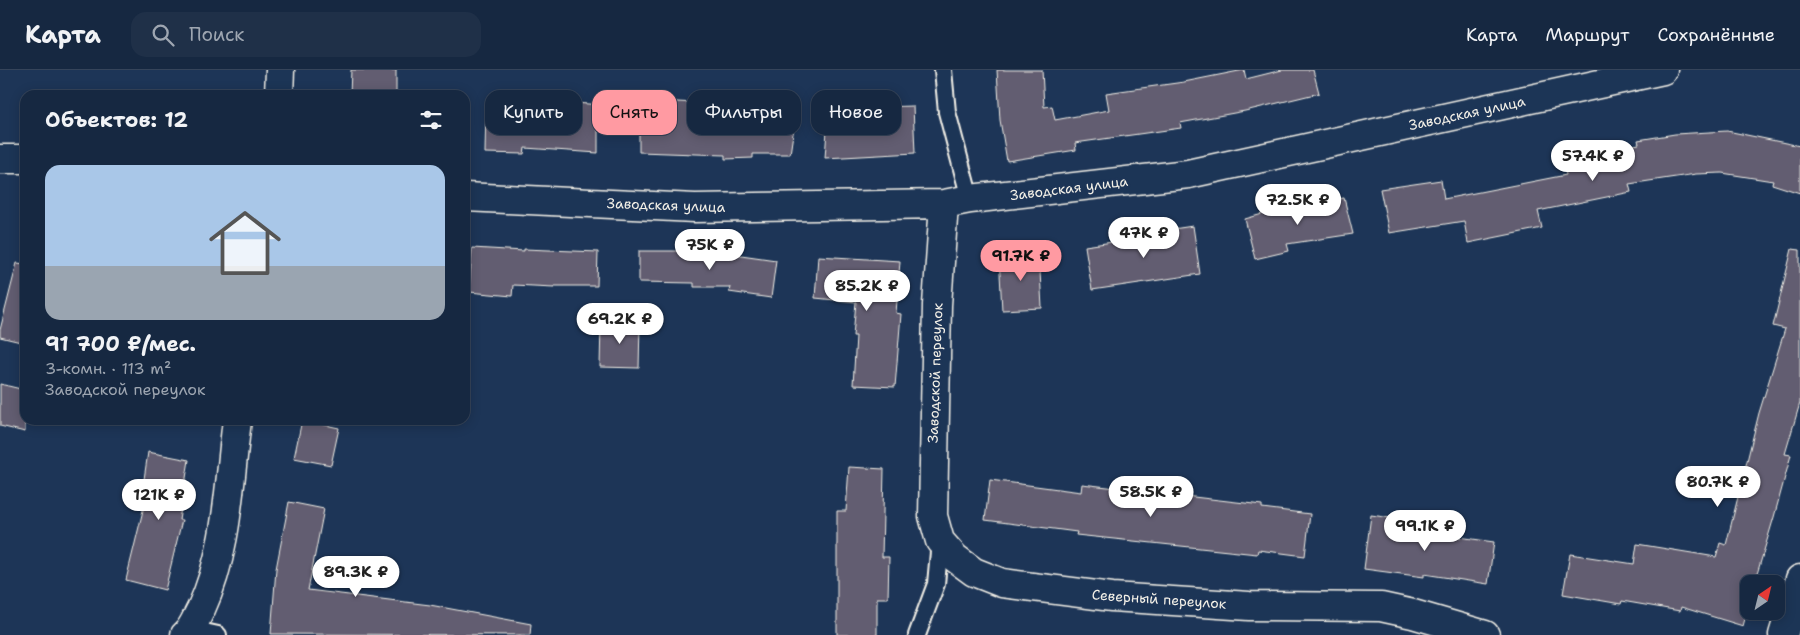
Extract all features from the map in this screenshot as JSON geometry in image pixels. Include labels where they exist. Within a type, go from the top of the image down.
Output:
[{"type":"street","points":[[280,70],[280,90]]},
{"type":"street","name":"Заводская улица","points":[[470,197],[695,208],[957,202],[1188,174],[1663,70]]},
{"type":"street","points":[[0,160],[20,159]]},
{"type":"street","name":"Заводской переулок","points":[[940,541],[933,516],[932,476],[937,305],[957,202]]},
{"type":"street","points":[[188,632],[208,592],[220,554],[236,425]]},
{"type":"street","name":"Северный переулок","points":[[940,541],[955,558],[974,572],[1002,583],[1112,597],[1249,606],[1381,607],[1413,614],[1485,635]]},
{"type":"street","points":[[1783,635],[1800,579]]},
{"type":"lane","name":"Заводской переулок","points":[[943,70],[957,202]]},
{"type":"lane","points":[[917,635],[936,584],[940,541]]},
{"type":"lane","points":[[188,632],[218,635]]},
{"type":"building","points":[[351,70],[396,70],[396,90],[350,90]]},
{"type":"building","points":[[997,70],[1042,70],[1044,107],[1052,106],[1055,120],[1109,110],[1106,93],[1184,82],[1244,70],[1246,79],[1282,70],[1313,70],[1319,93],[1245,111],[1180,123],[1181,128],[1075,143],[1076,150],[1007,161],[1000,120]]},
{"type":"building","points":[[677,102],[687,102],[687,135],[793,135],[790,154],[753,154],[753,158],[725,159],[725,155],[639,152],[639,135],[677,135]]},
{"type":"building","points":[[582,104],[592,104],[592,135],[598,135],[598,153],[525,148],[524,154],[485,153],[485,135],[582,135]]},
{"type":"building","points":[[901,106],[913,106],[915,153],[825,158],[827,135],[901,135]]},
{"type":"building","points":[[1727,131],[1800,146],[1800,193],[1772,184],[1773,181],[1722,173],[1696,174],[1629,184],[1631,192],[1538,211],[1542,228],[1468,243],[1464,221],[1389,233],[1380,189],[1441,180],[1444,199],[1566,175],[1563,159],[1639,144],[1638,140],[1675,134]]},
{"type":"building","points":[[1344,198],[1353,234],[1287,244],[1289,251],[1255,259],[1245,219],[1294,205]]},
{"type":"building","points":[[1193,226],[1200,274],[1092,290],[1085,246],[1154,236],[1153,232]]},
{"type":"building","points":[[472,248],[598,252],[597,286],[554,287],[513,285],[512,296],[470,292]]},
{"type":"building","points":[[1792,249],[1800,250],[1800,403],[1785,454],[1791,455],[1757,575],[1740,575],[1740,620],[1745,620],[1743,626],[1681,607],[1680,611],[1622,601],[1621,604],[1563,594],[1570,554],[1634,564],[1637,544],[1716,557],[1720,543],[1726,545],[1759,413],[1785,329],[1773,326]]},
{"type":"building","points":[[639,251],[682,251],[682,254],[734,254],[776,260],[771,298],[729,292],[730,287],[694,287],[694,283],[639,282]]},
{"type":"building","points":[[1039,253],[1042,308],[1002,310],[999,256]]},
{"type":"building","points":[[818,256],[900,261],[896,313],[901,314],[895,387],[853,385],[856,336],[853,336],[856,302],[815,298]]},
{"type":"building","points":[[17,263],[20,263],[20,342],[0,337],[0,330]]},
{"type":"building","points":[[601,323],[640,323],[639,368],[600,367]]},
{"type":"building","points":[[0,384],[20,389],[20,425],[25,425],[25,432],[0,426]]},
{"type":"building","points":[[301,425],[325,425],[339,428],[331,465],[294,458]]},
{"type":"building","points":[[148,452],[189,460],[179,520],[182,520],[165,590],[126,580],[147,494],[142,493]]},
{"type":"building","points":[[849,467],[884,469],[882,557],[889,557],[888,598],[877,598],[877,635],[837,635],[837,511],[846,511]]},
{"type":"building","points":[[990,480],[1081,492],[1082,484],[1262,505],[1262,508],[1310,514],[1305,556],[1258,550],[1257,554],[1076,535],[1077,532],[985,520]]},
{"type":"building","points":[[289,502],[324,509],[308,590],[430,605],[531,624],[530,635],[271,634],[276,569]]},
{"type":"building","points":[[1371,515],[1431,524],[1430,533],[1494,542],[1488,584],[1424,574],[1424,577],[1364,569]]}]
